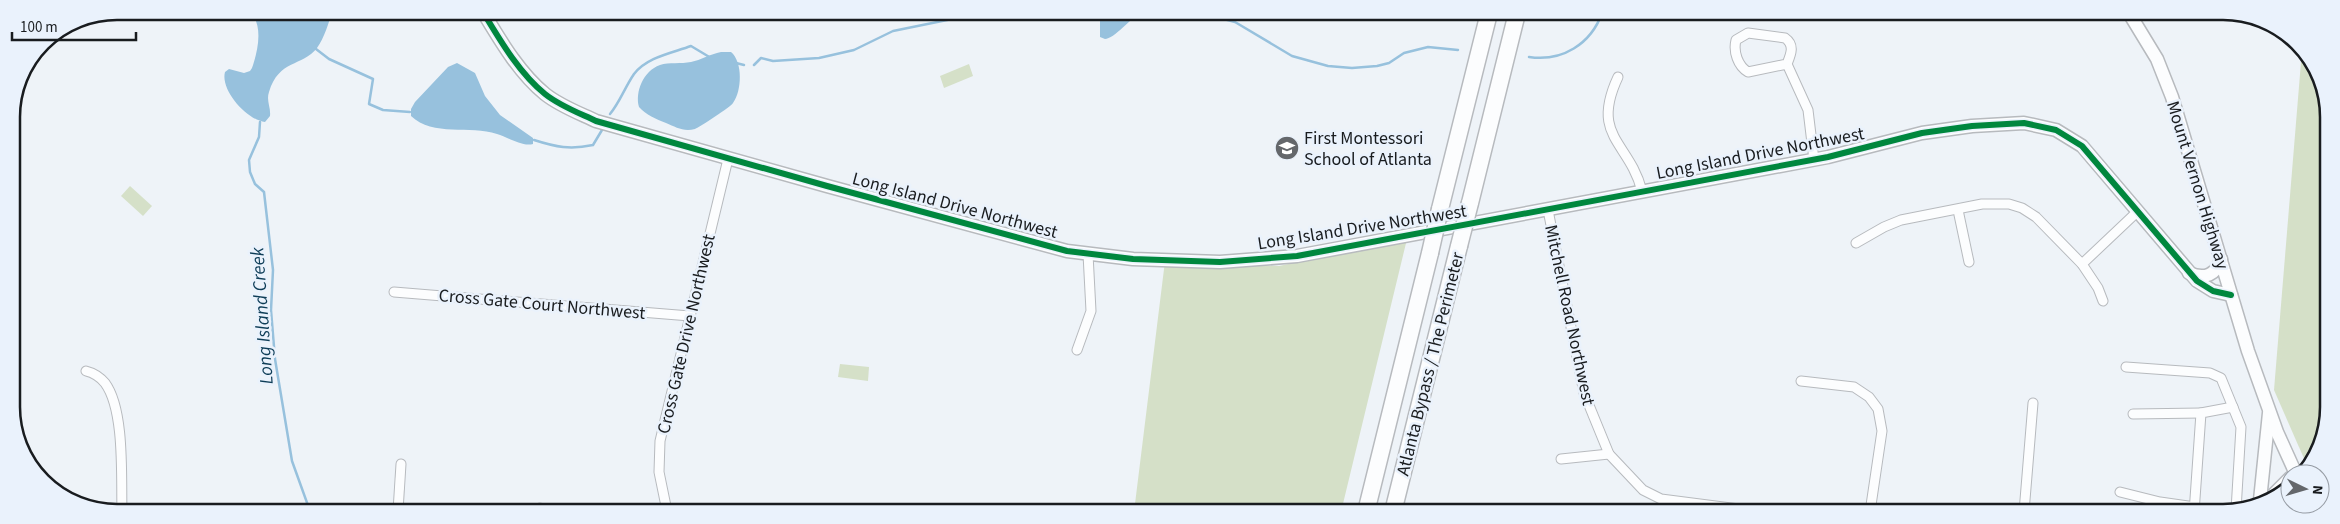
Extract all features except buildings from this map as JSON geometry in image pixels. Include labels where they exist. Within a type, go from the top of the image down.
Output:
[{"type":"highway","name":"Atlanta Bypass / The Perimeter","points":[[1368,504],[1487,20]]},
{"type":"highway","name":"Atlanta Bypass / The Perimeter","points":[[1396,504],[1515,20]]},
{"type":"highway","points":[[1407,504],[1424,431],[1434,349]]},
{"type":"street","name":"Long Island Drive Northwest","points":[[488,20],[527,77],[551,99],[596,121],[1002,234],[1088,254],[1134,259],[1269,260],[1814,160],[1922,133],[1972,126],[2040,125],[2056,130],[2082,146],[2189,273],[2206,288],[2219,294],[2231,295]]},
{"type":"street","name":"Mount Vernon Highway","points":[[2133,20],[2157,59],[2172,97],[2231,295],[2269,410],[2292,464]]},
{"type":"street","points":[[1787,64],[1748,72],[1738,61],[1735,50],[1736,40],[1748,33],[1785,38],[1792,45],[1787,64],[1808,110],[1814,160]]},
{"type":"street","points":[[1618,77],[1609,96],[1608,118],[1612,136],[1637,173],[1642,191]]},
{"type":"street","name":"Cross Gate Drive Northwest","points":[[666,504],[660,472],[660,442],[728,159]]},
{"type":"street","points":[[1856,243],[1884,227],[1901,220],[1995,202],[2022,208],[2036,216],[2082,264],[2098,288],[2103,301]]},
{"type":"street","name":"Mitchell Road Northwest","points":[[1548,210],[1584,393],[1608,454],[1643,490],[1661,499],[1700,504]]},
{"type":"street","points":[[1958,210],[1969,262]]},
{"type":"street","points":[[2082,264],[2137,212]]},
{"type":"street","points":[[1077,350],[1091,311],[1088,254]]},
{"type":"street","points":[[2189,273],[2198,276],[2208,276],[2216,270],[2221,259]]},
{"type":"street","name":"Cross Gate Court Northwest","points":[[394,292],[690,316]]},
{"type":"street","points":[[2126,367],[2210,373],[2221,378],[2241,426],[2236,503]]},
{"type":"street","points":[[86,371],[100,378],[105,383],[117,415],[121,443],[122,504]]},
{"type":"street","points":[[1801,381],[1854,387],[1869,397],[1878,409],[1882,431],[1871,504]]},
{"type":"street","points":[[2025,504],[2033,403]]},
{"type":"street","points":[[2133,414],[2201,413],[2233,407]]},
{"type":"street","points":[[2260,497],[2269,410]]},
{"type":"street","points":[[2194,504],[2201,413]]},
{"type":"street","points":[[1561,459],[1608,454]]},
{"type":"street","points":[[398,504],[401,464]]},
{"type":"street","points":[[2120,492],[2168,504]]},
{"type":"green space","points":[[2301,60],[2315,86],[2320,117],[2320,407],[2315,438],[2304,460],[2274,390]]},
{"type":"green space","points":[[969,64],[973,76],[944,88],[940,76]]},
{"type":"green space","points":[[130,186],[152,206],[143,216],[121,196]]},
{"type":"green space","points":[[1407,239],[1343,504],[1135,504],[1165,261],[1279,266]]},
{"type":"green space","points":[[840,364],[869,367],[868,381],[838,377]]},
{"type":"water","points":[[256,20],[329,20],[317,48],[305,58],[285,69],[273,81],[268,95],[270,116],[265,122],[250,116],[236,103],[227,87],[225,79],[225,72],[229,69],[244,73],[252,68],[258,46]]},
{"type":"water","points":[[1100,20],[1131,20],[1113,36],[1105,39],[1100,37]]},
{"type":"water","points":[[721,52],[731,52],[735,57],[738,62],[740,77],[738,91],[733,103],[715,117],[695,129],[683,129],[651,116],[639,107],[639,89],[645,77],[654,68],[664,64],[691,62]]},
{"type":"water","points":[[457,63],[475,73],[485,96],[500,115],[533,138],[533,144],[520,143],[501,135],[475,130],[441,129],[420,122],[411,116],[411,109],[415,102],[448,67]]},
{"type":"waterway","points":[[754,65],[761,58],[773,61],[819,58],[854,50],[893,31],[947,20]]},
{"type":"waterway","points":[[1227,20],[1235,22],[1292,56],[1328,66],[1352,68],[1377,66],[1389,63],[1404,53],[1428,47],[1458,50]]},
{"type":"waterway","points":[[1529,57],[1553,57],[1574,48],[1591,34],[1599,20]]},
{"type":"waterway","points":[[610,114],[634,74],[646,63],[668,53],[691,46],[711,58]]},
{"type":"waterway","points":[[316,49],[329,59],[373,79],[369,104],[383,110],[410,112]]},
{"type":"waterway","points":[[736,63],[744,65]]},
{"type":"waterway","name":"Long Island Creek","points":[[260,122],[259,137],[249,160],[250,172],[255,184],[264,192],[273,270],[271,310],[275,359],[292,461],[307,504]]},
{"type":"waterway","points":[[534,140],[563,147],[585,147],[593,145],[602,130]]},
{"type":"cycle path","points":[[488,20],[511,56],[536,86],[557,102],[596,121],[1067,251],[1133,259],[1220,262],[1297,256],[1828,157],[1922,133],[1972,126],[2024,123],[2056,130],[2082,146],[2197,281],[2213,291],[2231,295]]},
{"type":"place","name":"First Montessori School of Atlanta","points":[[1287,148]]}]
